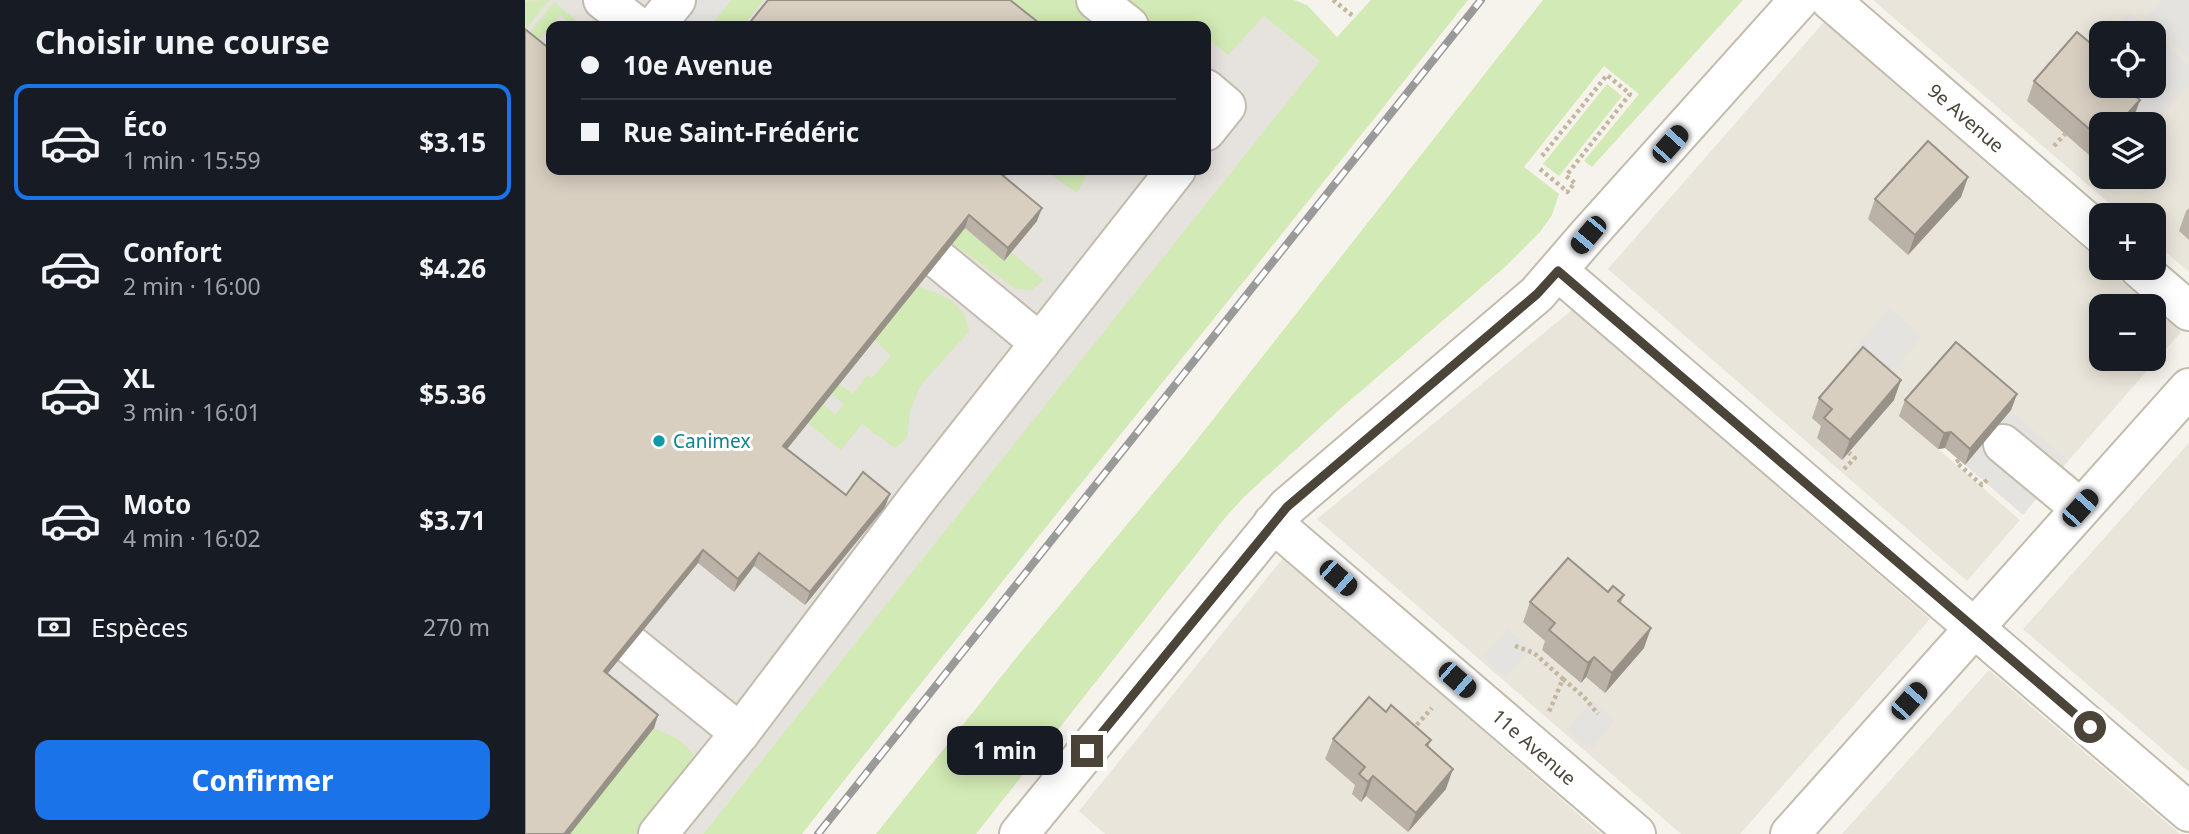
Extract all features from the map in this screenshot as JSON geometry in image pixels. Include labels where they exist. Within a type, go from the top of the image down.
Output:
[{"type":"street","points":[[603,0],[630,21]]},
{"type":"street","points":[[659,21],[676,0]]},
{"type":"street","points":[[1096,0],[1123,21]]},
{"type":"street","points":[[1038,827],[1273,523],[1297,498],[1537,294],[1799,0]]},
{"type":"street","name":"9e Avenue","points":[[1830,0],[2089,224]]},
{"type":"street","points":[[1211,93],[1226,106],[1211,125]]},
{"type":"street","points":[[658,834],[740,733],[917,499],[1172,175]]},
{"type":"street","points":[[939,260],[1040,342]]},
{"type":"street","points":[[1558,271],[2189,812]]},
{"type":"street","points":[[2153,280],[2189,311]]},
{"type":"street","points":[[1790,834],[2189,388]]},
{"type":"street","points":[[2003,444],[2080,508]]},
{"type":"street","name":"11e Avenue","points":[[1273,523],[1636,834]]},
{"type":"street","points":[[631,645],[740,733]]},
{"type":"path","points":[[1333,0],[1353,16]]},
{"type":"path","points":[[1542,156],[1607,75],[1630,94],[1566,176],[1575,183],[1567,192]]},
{"type":"path","points":[[1540,169],[1573,196]]},
{"type":"path","points":[[1839,474],[1855,458],[1849,453]]},
{"type":"path","points":[[1515,646],[1534,653],[1584,696],[1598,714]]},
{"type":"path","points":[[1558,674],[1563,668]]},
{"type":"path","points":[[1545,721],[1563,679]]},
{"type":"shaded area","points":[[525,0],[1245,0],[1321,61],[703,834],[525,834]]},
{"type":"shaded area","points":[[645,0],[731,0],[714,21],[669,21],[649,10]]},
{"type":"shaded area","points":[[1873,0],[2189,0],[2189,272],[2166,252],[2166,203],[2109,203],[2093,189],[2166,189],[2166,112],[2089,112],[2089,186]]},
{"type":"shaded area","points":[[2163,0],[2189,0],[2189,58],[2166,37],[2166,21],[2149,21],[2146,18]]},
{"type":"shaded area","points":[[2129,12],[2139,21],[2121,21]]},
{"type":"shaded area","points":[[1824,22],[2089,253],[2089,280],[2120,280],[2137,294],[2089,294],[2089,371],[2147,371],[2069,460],[1950,358],[1900,416],[2020,520],[1967,581],[1608,269]]},
{"type":"shaded area","points":[[2166,45],[2189,65],[2189,83],[2166,112],[2140,112],[2123,98],[2166,98]]},
{"type":"shaded area","points":[[1890,308],[1922,337],[1886,380],[1851,352]]},
{"type":"shaded area","points":[[1572,310],[1930,619],[1740,834],[1681,834],[1317,519]]},
{"type":"shaded area","points":[[2166,319],[2181,332],[2166,349]]},
{"type":"shaded area","points":[[2011,410],[2069,460],[2023,515],[1965,465]]},
{"type":"shaded area","points":[[2189,443],[2189,772],[2023,629]]},
{"type":"shaded area","points":[[1284,557],[1601,834],[1105,834],[1079,811]]},
{"type":"shaded area","points":[[1508,629],[1532,649],[1505,677],[1482,657]]},
{"type":"shaded area","points":[[1989,670],[2180,834],[1842,834]]},
{"type":"shaded area","points":[[1592,701],[1615,721],[1590,750],[1567,730]]},
{"type":"green space","points":[[549,0],[525,30],[525,1]]},
{"type":"green space","points":[[731,0],[764,0],[747,21],[714,21]]},
{"type":"green space","points":[[989,0],[1073,0],[1099,21],[1016,21]]},
{"type":"green space","points":[[1113,0],[1294,0],[1307,5],[1337,37],[1371,0],[1468,0],[802,834],[703,834],[1320,61],[1264,16],[1228,55],[1211,41],[1211,21],[1140,21]]},
{"type":"green space","points":[[1543,0],[1743,0],[1592,167],[1584,161],[1639,94],[1604,66],[1524,167],[1559,194],[1552,215],[1540,232],[1505,267],[1339,410],[1244,497],[976,834],[876,834],[1020,653],[1185,455]]},
{"type":"green space","points":[[554,2],[576,21],[568,21],[560,15],[555,21],[546,21],[546,32],[531,51],[525,38]]},
{"type":"green space","points":[[1607,84],[1622,96],[1559,176],[1543,164]]},
{"type":"green space","points":[[1052,175],[1086,175],[1077,193]]},
{"type":"green space","points":[[965,228],[1004,261],[1011,252],[1044,280],[1032,290],[1016,289],[952,243]]},
{"type":"green space","points":[[918,286],[944,296],[957,306],[969,331],[921,385],[910,410],[907,438],[895,448],[862,424],[841,450],[808,423],[823,404],[835,415],[844,404],[831,394],[839,384],[853,394],[867,375],[872,378],[891,356],[875,340]]},
{"type":"green space","points":[[654,728],[676,738],[693,753],[691,771],[638,834],[570,834]]},
{"type":"building","points":[[768,0],[1010,0],[1037,21],[751,21]]},
{"type":"building","name":"Canimex","points":[[525,29],[546,46],[546,175],[1002,175],[1042,208],[1008,248],[969,215],[783,446],[846,495],[863,472],[890,494],[810,592],[759,553],[738,579],[703,550],[604,671],[658,715],[564,834],[525,834]]},
{"type":"building","points":[[2077,32],[2089,42],[2089,98],[2140,100],[2129,112],[2089,112],[2089,129],[2034,81]]},
{"type":"building","points":[[1928,141],[1968,177],[1915,235],[1875,199]]},
{"type":"building","points":[[1956,342],[2017,394],[1970,449],[1951,432],[1944,433],[1905,400]]},
{"type":"building","points":[[1863,347],[1901,380],[1850,440],[1824,418],[1832,409],[1819,398]]},
{"type":"building","points":[[1568,558],[1608,592],[1613,586],[1624,595],[1618,601],[1651,628],[1612,673],[1594,657],[1588,663],[1549,630],[1555,623],[1530,602]]},
{"type":"building","points":[[1369,697],[1386,712],[1391,705],[1431,740],[1426,745],[1453,769],[1416,813],[1373,776],[1368,782],[1359,774],[1365,767],[1333,739]]},
{"type":"railway","points":[[818,834],[1481,0]]},
{"type":"place","name":"Canimex","points":[[659,441]]},
{"type":"route","points":[[1087,751],[1287,507],[1537,294],[1558,271],[2090,727]]}]
